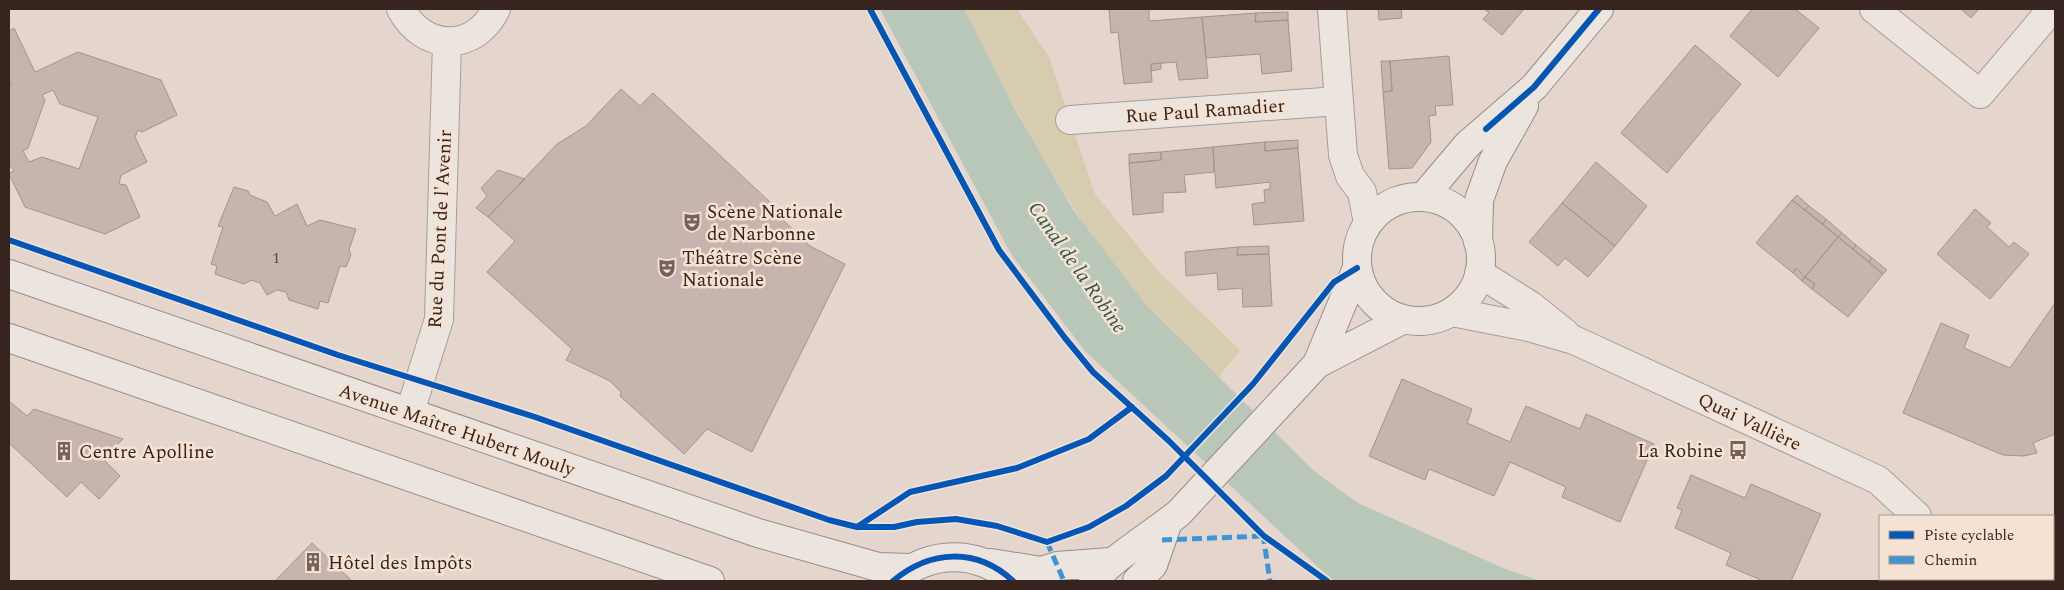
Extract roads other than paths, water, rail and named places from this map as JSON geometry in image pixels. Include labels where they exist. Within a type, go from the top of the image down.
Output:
[{"type":"main road","points":[[401,9],[407,20],[418,32],[432,39],[447,42],[464,39],[479,32],[490,21],[496,9]]},
{"type":"main road","points":[[1332,9],[1345,163],[1350,176],[1362,192],[1368,223]]},
{"type":"main road","points":[[1423,197],[1468,144],[1534,87],[1599,9]]},
{"type":"main road","points":[[1874,9],[1980,94],[2052,9]]},
{"type":"main road","name":"Rue du Pont de l'Avenir","points":[[410,412],[438,319],[447,42]]},
{"type":"main road","points":[[1478,242],[1469,224],[1455,208],[1439,200],[1423,197],[1394,202],[1375,214],[1368,223],[1358,244],[1357,268],[1363,287],[1370,298],[1391,315],[1404,319],[1431,320],[1452,312],[1470,293],[1479,273],[1481,257],[1478,242],[1479,200],[1490,169],[1534,87]]},
{"type":"main road","name":"Rue Paul Ramadier","points":[[1070,120],[1339,101]]},
{"type":"main road","points":[[1317,364],[1357,268]]},
{"type":"main road","name":"Quai Vallière","points":[[1479,273],[1530,305],[1574,340]]},
{"type":"main road","name":"Avenue Maître Hubert Mouly","points":[[9,274],[758,533],[901,575]]},
{"type":"main road","name":"Quai Vallière","points":[[1452,312],[1529,327],[1574,340],[1878,480],[1916,515]]},
{"type":"main road","points":[[901,575],[932,559],[958,556],[1036,571],[1057,566],[1101,572],[1168,522],[1189,503],[1317,364],[1404,319]]},
{"type":"main road","points":[[9,338],[710,581]]},
{"type":"main road","points":[[1137,581],[1153,565],[1168,522]]},
{"type":"main road","points":[[983,562],[1003,572],[1013,581]]},
{"type":"water","name":"Canal de la Robine","points":[[880,9],[964,9],[1016,111],[1072,208],[1144,303],[1314,471],[1358,503],[1503,568],[1540,581],[1335,581],[1330,578],[1085,351],[1011,254]]},
{"type":"place","name":"Scène Nationale de Narbonne","points":[[692,222]]},
{"type":"place","name":"Théâtre Scène Nationale","points":[[667,268]]},
{"type":"place","name":"La Robine","points":[[1738,450]]},
{"type":"place","name":"Centre Apolline","points":[[64,451]]},
{"type":"place","name":"Hôtel des Impôts","points":[[313,562]]}]
